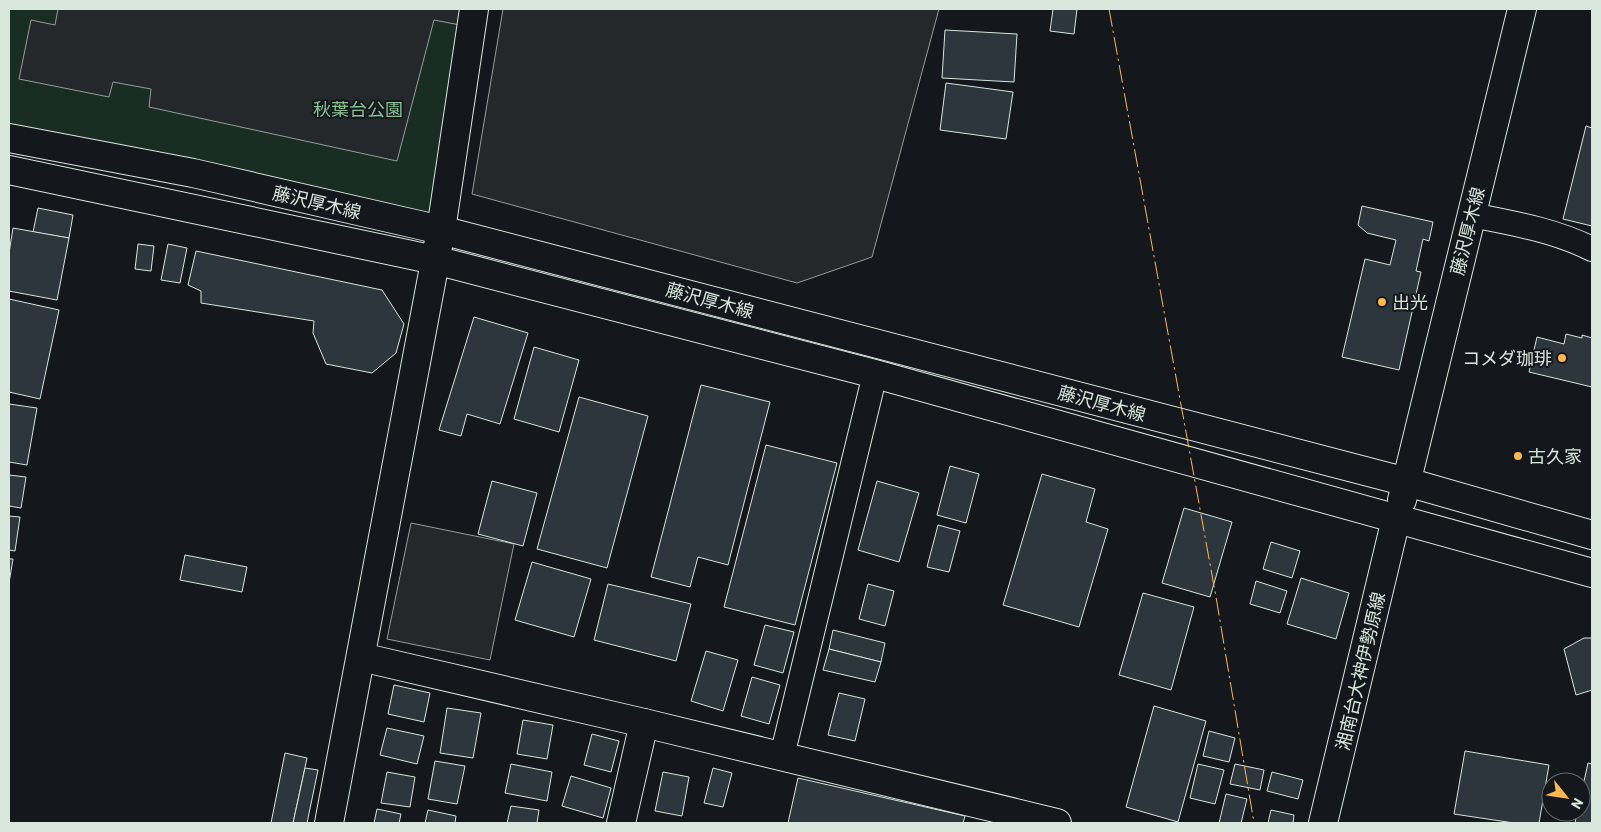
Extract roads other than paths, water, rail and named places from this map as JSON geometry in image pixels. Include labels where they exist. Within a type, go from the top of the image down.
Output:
[{"type":"main road","points":[[329,823],[436,260],[474,9]]},
{"type":"main road","name":"藤沢厚木線","points":[[1396,519],[1522,9]]},
{"type":"main road","name":"藤沢厚木線","points":[[9,138],[193,173],[441,230],[1406,482],[1592,535]]},
{"type":"main road","name":"藤沢厚木線","points":[[9,170],[436,260],[875,374],[1592,573]]},
{"type":"main road","name":"湘南台大神伊勢原線","points":[[1324,823],[1396,519]]},
{"type":"main road","points":[[361,657],[1057,823]]},
{"type":"main road","points":[[621,823],[644,723]]},
{"type":"street","points":[[1470,215],[1545,231],[1578,242],[1592,249]]},
{"type":"street","points":[[782,756],[875,374]]},
{"type":"place","name":"出光","points":[[1382,302]]},
{"type":"place","name":"コメダ珈琲","points":[[1562,358]]},
{"type":"place","name":"古久家","points":[[1518,456]]},
{"type":"park label","name":"秋葉台公園","points":[[358,109]]}]
